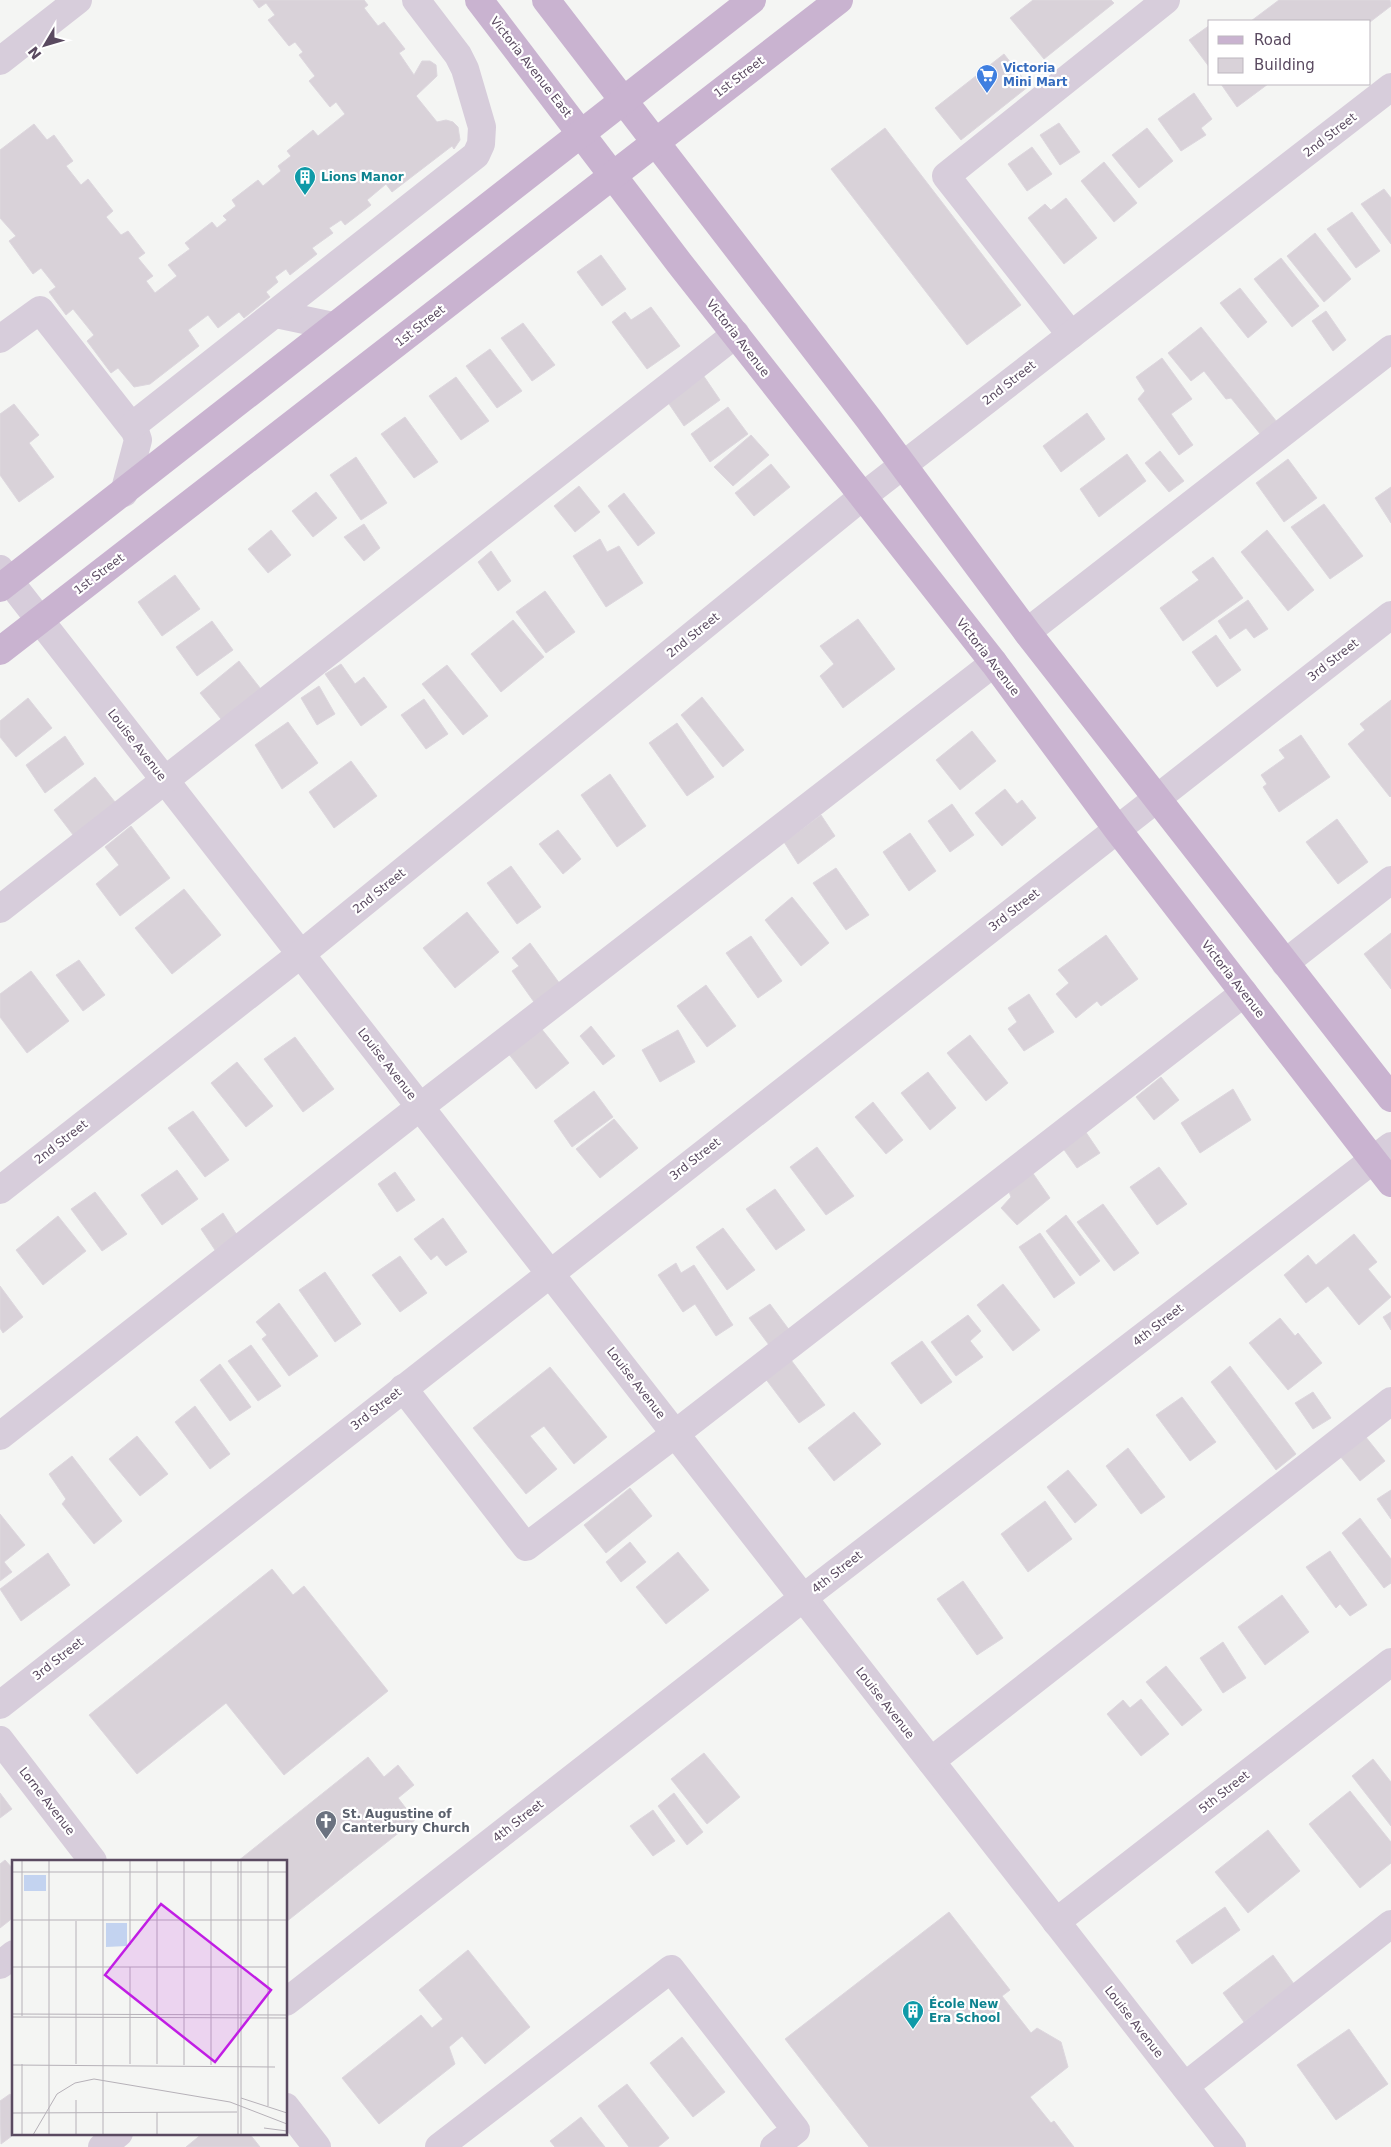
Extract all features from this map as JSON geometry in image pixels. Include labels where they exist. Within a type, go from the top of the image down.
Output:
[{"type":"main road","name":"Victoria Avenue East","points":[[479,0],[582,133]]},
{"type":"main road","points":[[546,0],[904,466],[1027,632],[1391,1098]]},
{"type":"main road","points":[[3,579],[124,493],[333,326],[752,0]]},
{"type":"main road","name":"1st Street","points":[[0,651],[839,0]]},
{"type":"main road","name":"Victoria Avenue","points":[[582,133],[862,497],[994,663],[1117,829],[1244,993],[1382,1153],[1391,1183]]},
{"type":"street","points":[[0,61],[78,0]]},
{"type":"street","points":[[132,426],[476,155],[481,144],[482,127],[462,61],[416,0]]},
{"type":"street","points":[[1071,336],[946,176],[1166,0]]},
{"type":"street","name":"2nd Street","points":[[0,1190],[301,954],[862,497],[1391,87]]},
{"type":"street","points":[[0,339],[40,310],[132,426],[138,440],[124,493]]},
{"type":"street","points":[[276,314],[333,326]]},
{"type":"street","points":[[0,909],[736,334]]},
{"type":"street","points":[[1027,632],[1391,349]]},
{"type":"street","name":"Louise Avenue","points":[[3,579],[40,620],[1232,2147]]},
{"type":"street","name":"3rd Street","points":[[0,1705],[1155,798],[1391,615]]},
{"type":"street","points":[[0,1436],[420,1107],[994,663]]},
{"type":"street","points":[[1285,963],[1391,880]]},
{"type":"street","points":[[403,1388],[526,1547],[675,1434],[1244,993]]},
{"type":"street","name":"4th Street","points":[[288,2000],[803,1598],[1382,1153]]},
{"type":"street","points":[[931,1761],[1391,1401]]},
{"type":"street","name":"5th Street","points":[[1056,1922],[1391,1662]]},
{"type":"street","name":"Lorne Avenue","points":[[0,1740],[93,1860]]},
{"type":"street","points":[[1185,2086],[1391,1924]]},
{"type":"street","points":[[0,1965],[12,1956]]},
{"type":"street","points":[[440,2147],[671,1969],[796,2130],[774,2147]]},
{"type":"street","points":[[288,2111],[317,2147]]},
{"type":"street","points":[[102,2147],[118,2134]]},
{"type":"building","name":"Lions Manor","points":[[253,0],[364,0],[368,5],[364,8],[378,26],[384,22],[405,49],[399,53],[414,75],[422,61],[430,61],[436,65],[437,76],[416,96],[437,122],[446,120],[453,122],[458,127],[460,140],[454,149],[452,146],[392,192],[386,184],[367,200],[371,205],[345,225],[341,220],[329,228],[333,233],[312,248],[317,254],[290,275],[286,269],[275,277],[278,282],[266,292],[270,297],[244,318],[239,312],[218,328],[208,315],[188,330],[199,346],[150,384],[134,387],[118,368],[111,373],[87,341],[94,335],[73,309],[66,315],[49,292],[56,287],[41,268],[33,274],[9,241],[16,236],[0,218],[0,150],[34,124],[47,140],[54,135],[73,161],[66,166],[81,185],[88,179],[113,211],[106,217],[121,235],[128,231],[145,253],[138,258],[153,276],[146,281],[155,293],[177,276],[168,265],[190,249],[185,243],[212,222],[217,228],[227,220],[223,216],[236,206],[232,200],[258,180],[263,186],[281,171],[278,166],[291,156],[287,151],[313,130],[318,136],[345,114],[336,102],[330,107],[309,81],[315,76],[299,55],[303,52],[295,42],[289,46],[268,20],[275,15],[266,3],[259,8]]},
{"type":"building","points":[[1033,0],[1111,0],[1114,3],[1044,59],[1010,18]]},
{"type":"building","points":[[1279,0],[1390,0],[1391,6],[1371,21],[1252,20]]},
{"type":"building","points":[[1208,26],[1208,65],[1189,40]]},
{"type":"building","points":[[1004,54],[1029,86],[961,140],[935,108]]},
{"type":"building","points":[[1222,85],[1267,85],[1237,107]]},
{"type":"building","points":[[1194,93],[1212,119],[1201,128],[1206,135],[1181,151],[1158,119]]},
{"type":"building","points":[[1059,123],[1080,152],[1060,165],[1040,135]]},
{"type":"building","points":[[885,128],[1021,305],[967,345],[831,169]]},
{"type":"building","points":[[1147,128],[1173,161],[1139,188],[1112,155]]},
{"type":"building","points":[[1032,147],[1052,174],[1027,191],[1008,164]]},
{"type":"building","points":[[1104,162],[1137,203],[1114,222],[1081,181]]},
{"type":"building","points":[[1384,189],[1391,198],[1391,244],[1361,204]]},
{"type":"building","points":[[1066,198],[1097,238],[1064,264],[1028,218],[1045,204],[1051,210]]},
{"type":"building","points":[[1352,212],[1380,251],[1356,268],[1327,229]]},
{"type":"building","points":[[1315,233],[1351,279],[1324,302],[1287,256]]},
{"type":"building","points":[[601,255],[626,289],[602,306],[577,272]]},
{"type":"building","points":[[1281,258],[1319,306],[1292,327],[1254,279]]},
{"type":"building","points":[[1240,288],[1267,322],[1248,338],[1220,303]]},
{"type":"building","points":[[651,307],[680,346],[647,369],[612,322],[625,312],[631,320]]},
{"type":"building","points":[[1326,311],[1346,340],[1333,351],[1312,321]]},
{"type":"building","points":[[523,323],[555,365],[532,381],[501,338]]},
{"type":"building","points":[[1201,327],[1277,422],[1261,435],[1231,398],[1226,399],[1204,371],[1191,381],[1168,353]]},
{"type":"building","points":[[490,349],[522,391],[497,408],[466,366]]},
{"type":"building","points":[[1162,358],[1192,399],[1171,414],[1193,445],[1179,455],[1138,399],[1145,391],[1136,377]]},
{"type":"building","points":[[701,372],[720,400],[684,426],[665,398]]},
{"type":"building","points":[[456,377],[489,421],[461,440],[429,396]]},
{"type":"building","points":[[14,404],[39,435],[29,443],[54,477],[19,502],[0,475],[0,414]]},
{"type":"building","points":[[728,407],[748,434],[710,462],[691,434]]},
{"type":"building","points":[[1087,413],[1105,439],[1061,472],[1043,446]]},
{"type":"building","points":[[405,417],[438,462],[414,478],[381,434]]},
{"type":"building","points":[[751,435],[769,455],[733,486],[714,467]]},
{"type":"building","points":[[1160,451],[1184,481],[1169,492],[1145,463]]},
{"type":"building","points":[[1127,454],[1146,481],[1099,517],[1080,489]]},
{"type":"building","points":[[356,457],[387,503],[361,520],[330,475]]},
{"type":"building","points":[[1288,459],[1317,498],[1284,522],[1256,483]]},
{"type":"building","points":[[771,464],[790,487],[754,516],[735,493]]},
{"type":"building","points":[[579,486],[600,512],[575,532],[554,506]]},
{"type":"building","points":[[1391,487],[1391,523],[1375,498]]},
{"type":"building","points":[[316,492],[337,518],[313,537],[292,511]]},
{"type":"building","points":[[624,493],[655,533],[638,546],[608,506]]},
{"type":"building","points":[[1324,504],[1363,556],[1330,579],[1291,527]]},
{"type":"building","points":[[364,524],[380,548],[364,561],[344,537]]},
{"type":"building","points":[[271,530],[291,555],[268,573],[248,549]]},
{"type":"building","points":[[1267,530],[1314,590],[1288,611],[1241,552]]},
{"type":"building","points":[[600,539],[607,552],[619,546],[643,583],[606,607],[573,556]]},
{"type":"building","points":[[491,551],[511,581],[498,591],[478,562]]},
{"type":"building","points":[[1213,557],[1243,598],[1183,641],[1160,608],[1199,580],[1192,572]]},
{"type":"building","points":[[175,575],[200,609],[162,636],[138,602]]},
{"type":"building","points":[[545,591],[575,632],[546,653],[516,612]]},
{"type":"building","points":[[1248,600],[1268,629],[1254,638],[1246,628],[1230,639],[1218,621]]},
{"type":"building","points":[[858,619],[895,669],[843,708],[820,676],[834,664],[820,646]]},
{"type":"building","points":[[513,620],[544,657],[501,692],[471,654]]},
{"type":"building","points":[[212,621],[233,650],[197,676],[176,647]]},
{"type":"building","points":[[1216,635],[1241,670],[1217,687],[1192,652]]},
{"type":"building","points":[[239,661],[264,693],[225,724],[200,693]]},
{"type":"building","points":[[341,664],[355,684],[364,677],[387,707],[361,726],[325,674]]},
{"type":"building","points":[[447,665],[488,716],[463,735],[422,684]]},
{"type":"building","points":[[319,686],[335,714],[317,725],[301,698]]},
{"type":"building","points":[[702,697],[744,750],[723,767],[681,715]]},
{"type":"building","points":[[28,698],[52,728],[16,757],[0,737],[0,721]]},
{"type":"building","points":[[424,699],[448,734],[426,749],[401,715]]},
{"type":"building","points":[[1391,700],[1390,797],[1348,744],[1365,730],[1360,724]]},
{"type":"building","points":[[288,722],[318,763],[282,789],[255,745]]},
{"type":"building","points":[[677,723],[714,777],[687,796],[649,743]]},
{"type":"building","points":[[972,731],[996,761],[960,790],[936,760]]},
{"type":"building","points":[[1301,735],[1330,777],[1279,812],[1263,787],[1267,784],[1261,775],[1285,758],[1279,750]]},
{"type":"building","points":[[65,736],[84,764],[45,793],[26,765]]},
{"type":"building","points":[[351,761],[377,796],[334,828],[309,792]]},
{"type":"building","points":[[610,774],[646,826],[617,847],[581,795]]},
{"type":"building","points":[[95,777],[119,807],[77,840],[54,810]]},
{"type":"building","points":[[1005,789],[1017,804],[1022,800],[1036,818],[1002,846],[975,813]]},
{"type":"building","points":[[952,804],[974,835],[950,852],[928,821]]},
{"type":"building","points":[[821,815],[835,836],[798,864],[784,842]]},
{"type":"building","points":[[1337,819],[1368,862],[1338,884],[1306,842]]},
{"type":"building","points":[[131,826],[170,878],[120,916],[96,884],[119,865],[105,847]]},
{"type":"building","points":[[558,830],[581,859],[563,874],[539,844]]},
{"type":"building","points":[[910,833],[936,871],[909,891],[883,852]]},
{"type":"building","points":[[511,866],[541,907],[517,924],[487,883]]},
{"type":"building","points":[[836,868],[869,915],[846,930],[813,883]]},
{"type":"building","points":[[184,889],[221,935],[172,974],[135,928]]},
{"type":"building","points":[[792,897],[829,943],[801,966],[765,920]]},
{"type":"building","points":[[467,912],[499,952],[455,988],[423,948]]},
{"type":"building","points":[[1391,933],[1391,989],[1364,954]]},
{"type":"building","points":[[1106,935],[1138,979],[1101,1006],[1097,1001],[1076,1018],[1056,994],[1069,983],[1058,970]]},
{"type":"building","points":[[751,936],[782,981],[758,998],[726,953]]},
{"type":"building","points":[[530,943],[560,984],[534,1002],[512,971],[519,966],[512,958]]},
{"type":"building","points":[[79,960],[105,995],[83,1011],[56,975]]},
{"type":"building","points":[[31,971],[69,1021],[27,1053],[0,1017],[0,994]]},
{"type":"building","points":[[706,985],[736,1026],[707,1047],[677,1006]]},
{"type":"building","points":[[1029,994],[1054,1032],[1024,1051],[1008,1029],[1017,1022],[1008,1008]]},
{"type":"building","points":[[591,1026],[615,1056],[603,1065],[580,1036]]},
{"type":"building","points":[[540,1027],[569,1063],[536,1089],[508,1053]]},
{"type":"building","points":[[678,1030],[695,1062],[660,1082],[642,1050]]},
{"type":"building","points":[[970,1035],[1008,1083],[986,1101],[947,1053]]},
{"type":"building","points":[[295,1037],[334,1089],[303,1112],[264,1059]]},
{"type":"building","points":[[237,1062],[273,1106],[246,1127],[211,1083]]},
{"type":"building","points":[[928,1072],[956,1108],[930,1130],[901,1093]]},
{"type":"building","points":[[1161,1077],[1179,1100],[1154,1120],[1136,1097]]},
{"type":"building","points":[[1233,1089],[1251,1120],[1200,1153],[1181,1123]]},
{"type":"building","points":[[594,1091],[613,1117],[572,1147],[554,1121]]},
{"type":"building","points":[[873,1102],[903,1140],[886,1154],[855,1117]]},
{"type":"building","points":[[193,1111],[229,1160],[205,1177],[168,1128]]},
{"type":"building","points":[[614,1119],[638,1148],[600,1178],[576,1149]]},
{"type":"building","points":[[1083,1128],[1100,1153],[1077,1168],[1060,1144]]},
{"type":"building","points":[[817,1147],[854,1196],[826,1215],[790,1167]]},
{"type":"building","points":[[1159,1167],[1187,1204],[1157,1225],[1130,1187]]},
{"type":"building","points":[[177,1170],[198,1199],[162,1225],[141,1195]]},
{"type":"building","points":[[395,1172],[415,1200],[397,1212],[378,1184]]},
{"type":"building","points":[[1032,1172],[1050,1198],[1017,1225],[1001,1208],[1011,1197],[1008,1189]]},
{"type":"building","points":[[775,1189],[805,1230],[776,1250],[746,1209]]},
{"type":"building","points":[[95,1192],[127,1234],[102,1251],[71,1209]]},
{"type":"building","points":[[1103,1204],[1139,1253],[1114,1271],[1077,1222]]},
{"type":"building","points":[[223,1213],[237,1235],[215,1250],[201,1229]]},
{"type":"building","points":[[1066,1215],[1100,1261],[1080,1276],[1046,1231]]},
{"type":"building","points":[[58,1216],[86,1251],[43,1285],[16,1250]]},
{"type":"building","points":[[443,1218],[467,1252],[446,1266],[437,1255],[431,1260],[414,1239]]},
{"type":"building","points":[[723,1228],[755,1270],[727,1290],[696,1247]]},
{"type":"building","points":[[1040,1233],[1075,1283],[1054,1298],[1019,1247]]},
{"type":"building","points":[[1354,1234],[1377,1262],[1368,1269],[1391,1297],[1359,1325],[1328,1286],[1306,1303],[1284,1275],[1308,1255],[1316,1265]]},
{"type":"building","points":[[400,1256],[427,1293],[400,1312],[372,1275]]},
{"type":"building","points":[[676,1263],[681,1273],[694,1265],[733,1325],[716,1336],[695,1304],[683,1312],[658,1275]]},
{"type":"building","points":[[325,1272],[361,1324],[335,1342],[299,1290]]},
{"type":"building","points":[[1003,1284],[1040,1330],[1013,1351],[977,1305]]},
{"type":"building","points":[[0,1286],[23,1317],[3,1333],[0,1328]]},
{"type":"building","points":[[279,1303],[318,1356],[289,1376],[262,1339],[267,1335],[256,1322]]},
{"type":"building","points":[[770,1304],[790,1331],[769,1345],[749,1318]]},
{"type":"building","points":[[1391,1312],[1391,1330],[1383,1317]]},
{"type":"building","points":[[968,1315],[981,1331],[970,1341],[983,1357],[956,1376],[931,1342]]},
{"type":"building","points":[[1280,1318],[1295,1336],[1298,1333],[1322,1363],[1288,1390],[1249,1343]]},
{"type":"building","points":[[922,1341],[952,1382],[921,1404],[891,1363]]},
{"type":"building","points":[[251,1345],[281,1386],[258,1401],[228,1361]]},
{"type":"building","points":[[791,1360],[825,1405],[799,1423],[765,1378]]},
{"type":"building","points":[[220,1364],[251,1407],[230,1421],[200,1380]]},
{"type":"building","points":[[1230,1366],[1296,1454],[1276,1470],[1211,1382]]},
{"type":"building","points":[[550,1367],[607,1437],[574,1464],[544,1426],[530,1436],[557,1469],[526,1494],[473,1428]]},
{"type":"building","points":[[1313,1392],[1331,1418],[1313,1429],[1295,1403]]},
{"type":"building","points":[[1182,1397],[1216,1442],[1190,1461],[1156,1415]]},
{"type":"building","points":[[195,1406],[230,1454],[210,1469],[175,1422]]},
{"type":"building","points":[[854,1412],[881,1444],[834,1481],[808,1448]]},
{"type":"building","points":[[137,1436],[168,1474],[140,1496],[109,1459]]},
{"type":"building","points":[[1365,1436],[1385,1461],[1360,1481],[1340,1456]]},
{"type":"building","points":[[1128,1448],[1165,1497],[1141,1514],[1106,1466]]},
{"type":"building","points":[[72,1456],[122,1521],[94,1544],[62,1504],[66,1499],[49,1474]]},
{"type":"building","points":[[1068,1470],[1097,1505],[1075,1523],[1047,1487]]},
{"type":"building","points":[[630,1488],[652,1516],[606,1553],[584,1525]]},
{"type":"building","points":[[1391,1490],[1391,1519],[1377,1499]]},
{"type":"building","points":[[1045,1501],[1072,1539],[1028,1572],[1001,1534]]},
{"type":"building","points":[[0,1514],[25,1545],[4,1562],[12,1572],[0,1581]]},
{"type":"building","points":[[1360,1518],[1391,1559],[1391,1583],[1384,1588],[1342,1533]]},
{"type":"building","points":[[630,1542],[646,1562],[621,1582],[606,1562]]},
{"type":"building","points":[[1330,1551],[1367,1605],[1350,1616],[1340,1604],[1336,1608],[1306,1567]]},
{"type":"building","points":[[678,1552],[709,1590],[666,1624],[636,1587]]},
{"type":"building","points":[[48,1553],[70,1585],[21,1621],[0,1589]]},
{"type":"building","points":[[272,1569],[293,1595],[304,1586],[388,1691],[284,1775],[226,1703],[137,1774],[89,1715]]},
{"type":"building","points":[[963,1581],[1003,1638],[977,1655],[937,1599]]},
{"type":"building","points":[[1282,1595],[1309,1632],[1265,1665],[1238,1627]]},
{"type":"building","points":[[1223,1642],[1246,1678],[1223,1693],[1200,1658]]},
{"type":"building","points":[[1166,1666],[1202,1710],[1182,1726],[1146,1682]]},
{"type":"building","points":[[1141,1699],[1169,1734],[1141,1756],[1107,1714],[1123,1700],[1130,1708]]},
{"type":"building","points":[[704,1753],[740,1797],[707,1824],[671,1779]]},
{"type":"building","name":"St. Augustine of Canterbury Church","points":[[368,1757],[384,1777],[398,1765],[414,1785],[398,1798],[415,1820],[288,1920],[288,1860],[239,1860]]},
{"type":"building","points":[[1373,1759],[1391,1782],[1391,1826],[1352,1776]]},
{"type":"building","points":[[1350,1791],[1391,1842],[1391,1863],[1360,1888],[1309,1824]]},
{"type":"building","points":[[0,1793],[12,1809],[0,1818]]},
{"type":"building","points":[[674,1793],[703,1832],[687,1845],[658,1806]]},
{"type":"building","points":[[653,1810],[675,1841],[653,1856],[630,1826]]},
{"type":"building","points":[[1268,1830],[1300,1871],[1248,1913],[1215,1872]]},
{"type":"building","points":[[5,1860],[12,1868],[12,1919],[0,1928],[0,1864]]},
{"type":"building","points":[[1225,1907],[1240,1930],[1192,1964],[1176,1941]]},
{"type":"building","name":"École New Era School","points":[[949,1912],[1010,1990],[1002,1996],[1031,2033],[1037,2028],[1061,2042],[1068,2067],[1030,2097],[1051,2123],[1054,2121],[1074,2147],[869,2147],[785,2039]]},
{"type":"building","points":[[468,1950],[530,2027],[485,2064],[462,2036],[449,2047],[455,2064],[379,2124],[342,2078],[421,2015],[432,2028],[443,2019],[419,1990]]},
{"type":"building","points":[[1273,1955],[1294,1984],[1244,2022],[1223,1993]]},
{"type":"building","points":[[1349,2029],[1388,2084],[1336,2120],[1297,2065]]},
{"type":"building","points":[[682,2037],[725,2092],[693,2117],[650,2063]]},
{"type":"building","points":[[627,2084],[669,2138],[658,2147],[629,2147],[598,2106]]},
{"type":"building","points":[[10,2094],[12,2097],[12,2134],[15,2134],[1,2144],[0,2101]]},
{"type":"building","points":[[581,2117],[605,2147],[555,2147],[550,2141]]},
{"type":"building","points":[[202,2134],[250,2134],[260,2147],[186,2147]]},
{"type":"place","name":"Victoria Mini Mart","points":[[987,94]]},
{"type":"place","name":"Lions Manor","points":[[305,196]]},
{"type":"place","name":"St. Augustine of Canterbury Church","points":[[326,1840]]},
{"type":"place","name":"École New Era School","points":[[913,2030]]}]
